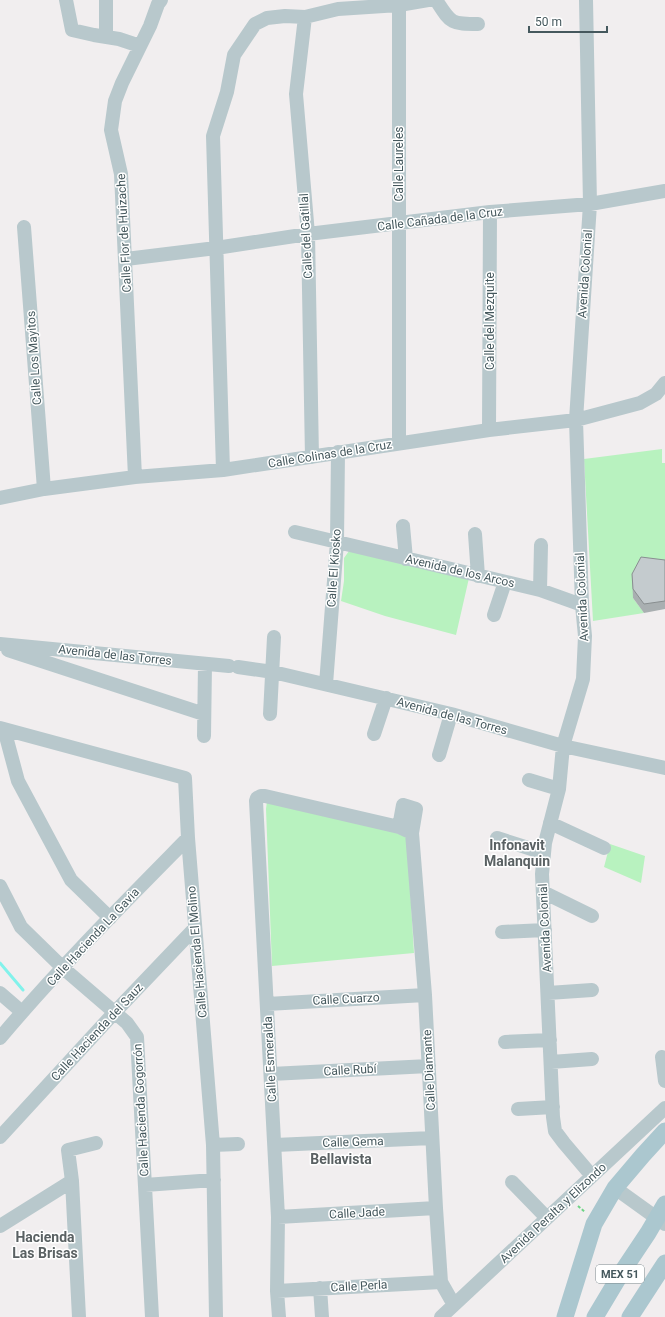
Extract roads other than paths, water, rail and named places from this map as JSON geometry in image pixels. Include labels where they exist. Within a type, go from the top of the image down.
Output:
[{"type":"main road","points":[[565,1317],[594,1224],[615,1188],[665,1131]]},
{"type":"main road","name":"MEX 51","points":[[595,1317],[664,1206]]},
{"type":"main road","name":"MEX 51","points":[[630,1317],[665,1263]]},
{"type":"street","points":[[66,0],[72,30],[119,39],[140,46]]},
{"type":"street","points":[[106,0],[106,37]]},
{"type":"street","name":"Calle Flor de Huizache","points":[[135,478],[122,174],[112,130],[114,101],[150,26],[160,0]]},
{"type":"street","points":[[223,470],[213,136],[227,92],[234,56],[255,24],[267,18],[286,16],[304,17],[338,9],[380,3],[399,5],[422,0]]},
{"type":"street","points":[[436,0],[447,17],[454,23],[478,24]]},
{"type":"street","name":"Avenida Colonial","points":[[586,0],[590,204],[576,420],[582,605],[585,636],[583,679],[563,746],[559,789],[545,843],[542,874],[555,1131],[592,1176]]},
{"type":"street","name":"Calle Laureles","points":[[399,5],[399,442]]},
{"type":"street","name":"Calle del Gatillal","points":[[304,17],[296,94],[308,234],[312,457]]},
{"type":"street","name":"Calle Cañada de la Cruz","points":[[126,259],[216,248],[308,234],[490,212],[590,204],[665,191]]},
{"type":"street","name":"Calle del Mezquite","points":[[489,430],[490,212]]},
{"type":"street","name":"Calle Los Mayitos","points":[[24,227],[44,489]]},
{"type":"street","name":"Calle Colinas de la Cruz","points":[[0,498],[44,489],[135,478],[223,470],[399,442],[576,420],[640,404],[661,389]]},
{"type":"street","name":"Calle El Kiosko","points":[[326,684],[337,542],[338,452]]},
{"type":"street","points":[[403,526],[406,559]]},
{"type":"street","name":"Avenida de los Arcos","points":[[295,532],[540,590],[582,605]]},
{"type":"street","points":[[475,534],[478,576]]},
{"type":"street","points":[[540,590],[542,545]]},
{"type":"street","points":[[494,615],[506,582]]},
{"type":"street","points":[[270,714],[274,637]]},
{"type":"street","name":"Avenida de las Torres","points":[[0,644],[233,666],[273,672],[450,714],[563,746],[665,768]]},
{"type":"street","points":[[0,648],[204,714]]},
{"type":"street","points":[[204,736],[205,664]]},
{"type":"street","points":[[374,734],[386,698]]},
{"type":"street","points":[[439,755],[450,714]]},
{"type":"street","points":[[2,728],[18,781],[71,880],[110,918]]},
{"type":"street","name":"Calle Hacienda El Molino","points":[[2,728],[185,778],[188,838],[213,1145],[216,1317]]},
{"type":"street","points":[[529,780],[559,789]]},
{"type":"street","name":"Calle Esmeralda","points":[[279,1317],[277,1291],[278,1217],[275,1145],[256,801],[257,798],[265,796],[399,827]]},
{"type":"street","name":"Calle Diamante","points":[[399,827],[402,805],[416,809],[412,833],[425,995],[441,1282],[454,1305]]},
{"type":"street","points":[[550,823],[604,848]]},
{"type":"street","points":[[399,827],[412,833]]},
{"type":"street","name":"Calle Hacienda La Gavia","points":[[0,1038],[22,1012],[110,918],[188,838]]},
{"type":"street","points":[[497,838],[544,853]]},
{"type":"street","name":"Calle Hacienda Gogorrón","points":[[0,886],[21,927],[63,968],[127,1023],[137,1037],[152,1317]]},
{"type":"street","points":[[543,892],[592,916]]},
{"type":"street","name":"Calle Hacienda del Sauz","points":[[0,1137],[114,1013],[195,928]]},
{"type":"street","points":[[502,932],[545,930]]},
{"type":"street","points":[[548,993],[592,990]]},
{"type":"street","points":[[0,993],[22,1012]]},
{"type":"street","name":"Calle Cuarzo","points":[[267,1004],[425,995]]},
{"type":"street","points":[[505,1042],[550,1040]]},
{"type":"street","points":[[662,1058],[665,1081]]},
{"type":"street","points":[[551,1062],[592,1059]]},
{"type":"street","name":"Calle Rubí","points":[[271,1074],[429,1066]]},
{"type":"street","points":[[518,1109],[553,1107]]},
{"type":"street","name":"Avenida Peralta y Elizondo","points":[[441,1317],[665,1108]]},
{"type":"street","name":"Calle Gema","points":[[275,1145],[432,1138]]},
{"type":"street","points":[[79,1317],[72,1181],[68,1150],[96,1143]]},
{"type":"street","points":[[213,1145],[238,1144]]},
{"type":"street","points":[[145,1185],[214,1180]]},
{"type":"street","points":[[0,1226],[72,1181]]},
{"type":"street","points":[[512,1182],[547,1218]]},
{"type":"street","points":[[615,1188],[665,1224]]},
{"type":"street","name":"Calle Jade","points":[[278,1217],[436,1208]]},
{"type":"street","name":"Calle Perla","points":[[277,1291],[441,1282]]},
{"type":"street","points":[[320,1288],[322,1317]]},
{"type":"waterway","points":[[0,963],[23,990]]},
{"type":"district","name":"Infonavit Malanquin","points":[[517,854]]},
{"type":"district","name":"Bellavista","points":[[341,1159]]},
{"type":"district","name":"Hacienda Las Brisas","points":[[45,1246]]}]
